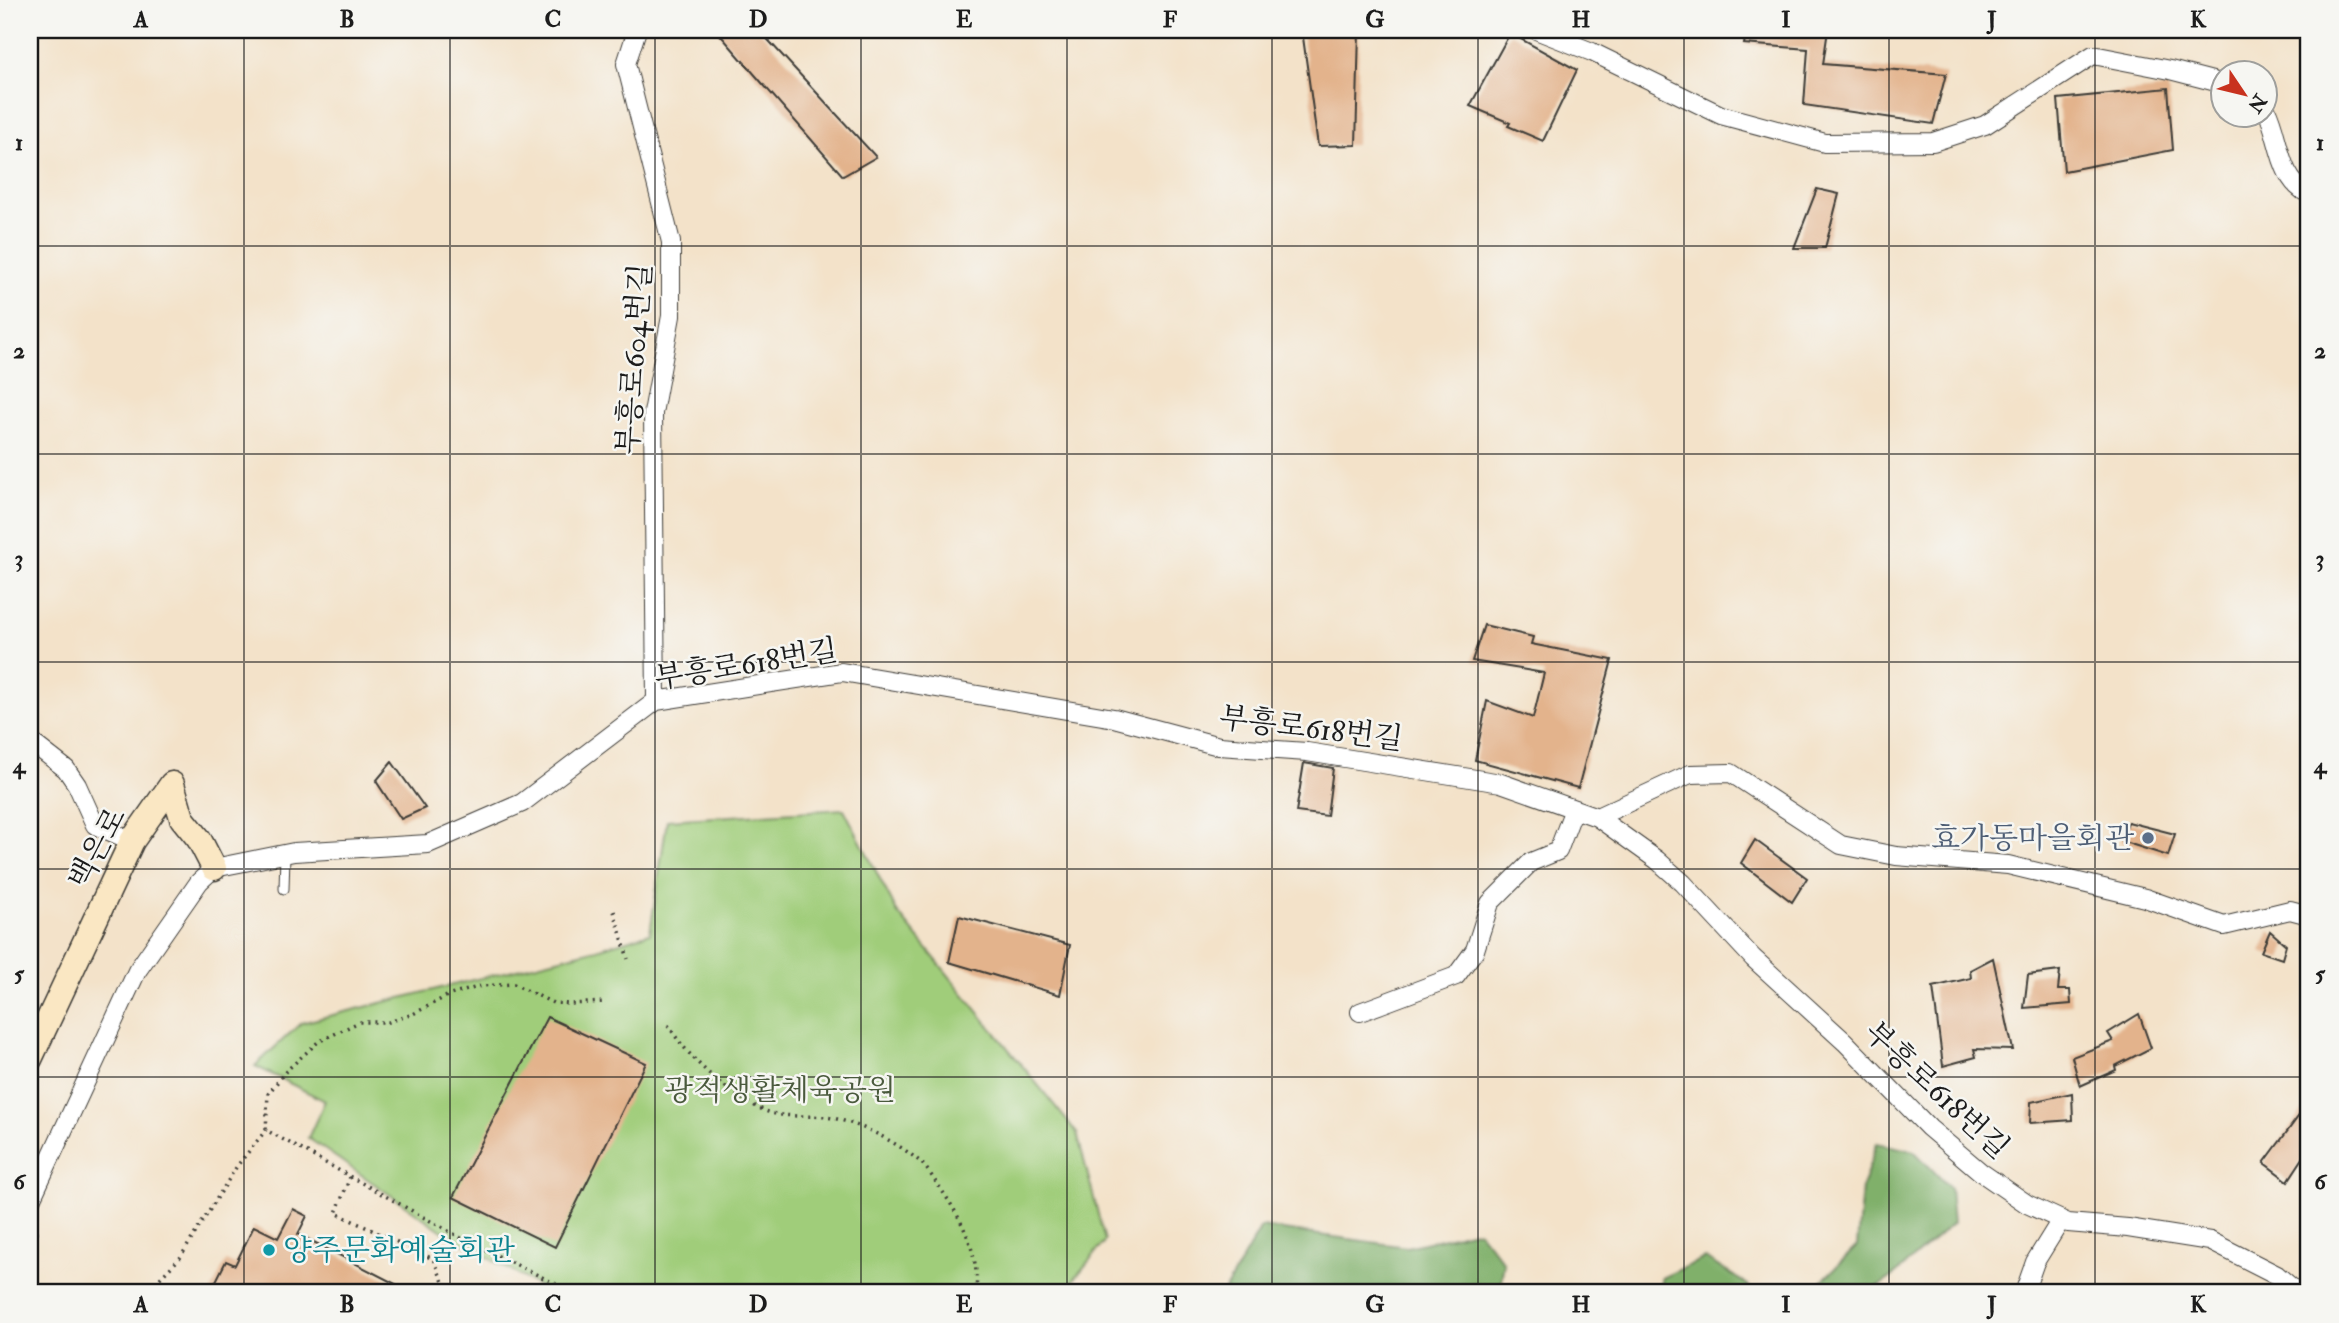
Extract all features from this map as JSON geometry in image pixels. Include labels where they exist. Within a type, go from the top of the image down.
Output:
[{"type":"street","name":"부흥로604번길","points":[[637,30],[626,64],[671,242],[671,316],[653,413],[656,701]]},
{"type":"street","points":[[1536,30],[1592,52],[1721,115],[1825,143],[1933,142],[1984,125],[2093,55],[2210,80]]},
{"type":"street","points":[[2275,130],[2287,173],[2297,188],[2309,194]]},
{"type":"street","name":"부흥로618번길","points":[[214,868],[294,852],[428,844],[448,840],[522,803],[656,701],[842,672],[1114,718],[1219,746],[1307,752],[1501,783],[1597,817],[1657,860],[1683,883],[1753,958],[1845,1042],[1929,1128],[1982,1173],[2027,1204],[2068,1223],[2128,1228],[2210,1241],[2277,1275],[2298,1293]]},
{"type":"street","points":[[30,741],[66,769],[77,785],[96,825],[132,841]]},
{"type":"street","points":[[1597,817],[1690,774],[1731,773],[1841,845],[1896,856],[2008,865],[2146,898],[2224,926],[2290,910],[2309,915]]},
{"type":"street","name":"백은로","points":[[30,1059],[132,841],[172,784],[182,818],[198,839],[214,868]]},
{"type":"street","points":[[1360,1012],[1456,976],[1475,950],[1490,903],[1531,862],[1558,850],[1574,809]]},
{"type":"street","points":[[30,1202],[137,971],[199,882],[214,868]]},
{"type":"street","points":[[30,1073],[41,1036]]},
{"type":"street","points":[[2024,1293],[2035,1262],[2062,1220]]},
{"type":"lane","points":[[284,889],[285,855]]},
{"type":"path","points":[[614,911],[628,959]]},
{"type":"path","points":[[145,1293],[180,1258],[237,1166],[266,1130],[268,1094],[286,1070],[318,1042],[359,1022],[389,1021],[413,1014],[447,996],[481,986],[514,984],[553,1003],[604,1002]]},
{"type":"path","points":[[668,1025],[681,1045],[705,1069],[764,1111],[835,1119],[889,1139],[920,1161],[955,1209],[968,1234],[978,1280],[976,1293]]},
{"type":"path","points":[[266,1130],[501,1259],[575,1293]]},
{"type":"path","points":[[350,1177],[336,1213],[433,1259],[448,1293]]},
{"type":"green space","name":"광적생활체육공원","points":[[844,809],[897,912],[1077,1133],[1105,1241],[1063,1293],[551,1293],[451,1237],[308,1138],[325,1101],[255,1066],[301,1023],[597,949],[650,933],[667,820]]},
{"type":"green space","points":[[1877,1143],[1914,1151],[1950,1188],[1953,1223],[1892,1277],[1869,1293],[1810,1293],[1857,1246],[1862,1187]]},
{"type":"green space","points":[[1261,1227],[1407,1247],[1478,1230],[1504,1263],[1499,1293],[1223,1293]]},
{"type":"green space","points":[[1705,1258],[1748,1285],[1751,1293],[1664,1293],[1661,1278]]},
{"type":"building","points":[[716,30],[759,30],[876,157],[843,176]]},
{"type":"building","points":[[1302,30],[1359,30],[1356,145],[1318,146]]},
{"type":"building","points":[[1747,30],[1828,30],[1823,64],[1946,74],[1933,124],[1804,105],[1808,49],[1744,44]]},
{"type":"building","points":[[1510,33],[1577,70],[1543,141],[1470,106]]},
{"type":"building","points":[[2168,88],[2173,150],[2064,171],[2058,99]]},
{"type":"building","points":[[1817,189],[1839,194],[1825,248],[1794,248]]},
{"type":"building","points":[[1484,625],[1533,637],[1531,644],[1612,660],[1578,788],[1475,760],[1487,701],[1533,718],[1544,673],[1472,661]]},
{"type":"building","points":[[392,762],[425,808],[401,819],[376,781]]},
{"type":"building","points":[[1304,763],[1333,768],[1327,816],[1296,812]]},
{"type":"building","name":"효가동마을회관","points":[[2128,822],[2175,834],[2168,856],[2121,841]]},
{"type":"building","points":[[1755,840],[1807,878],[1792,902],[1741,863]]},
{"type":"building","points":[[959,916],[1070,945],[1060,995],[949,962]]},
{"type":"building","points":[[2270,931],[2286,945],[2282,959],[2261,952]]},
{"type":"building","points":[[1993,958],[2013,1050],[1974,1049],[1976,1057],[1943,1066],[1933,987],[1971,978],[1970,970]]},
{"type":"building","points":[[2060,971],[2058,990],[2070,990],[2071,1004],[2024,1008],[2028,975]]},
{"type":"building","points":[[2139,1014],[2151,1048],[2115,1066],[2116,1070],[2080,1086],[2072,1057],[2113,1041],[2108,1033]]},
{"type":"building","points":[[547,1017],[646,1063],[555,1247],[453,1197]]},
{"type":"building","points":[[2072,1093],[2073,1120],[2030,1123],[2031,1102]]},
{"type":"building","points":[[2309,1102],[2309,1149],[2288,1181],[2264,1163]]},
{"type":"building","name":"양주문화예술회관","points":[[293,1209],[307,1216],[298,1234],[413,1293],[210,1293],[226,1261],[235,1265],[254,1226],[278,1238]]},
{"type":"place","name":"효가동마을회관","points":[[2148,838]]},
{"type":"place","name":"양주문화예술회관","points":[[269,1250]]}]
